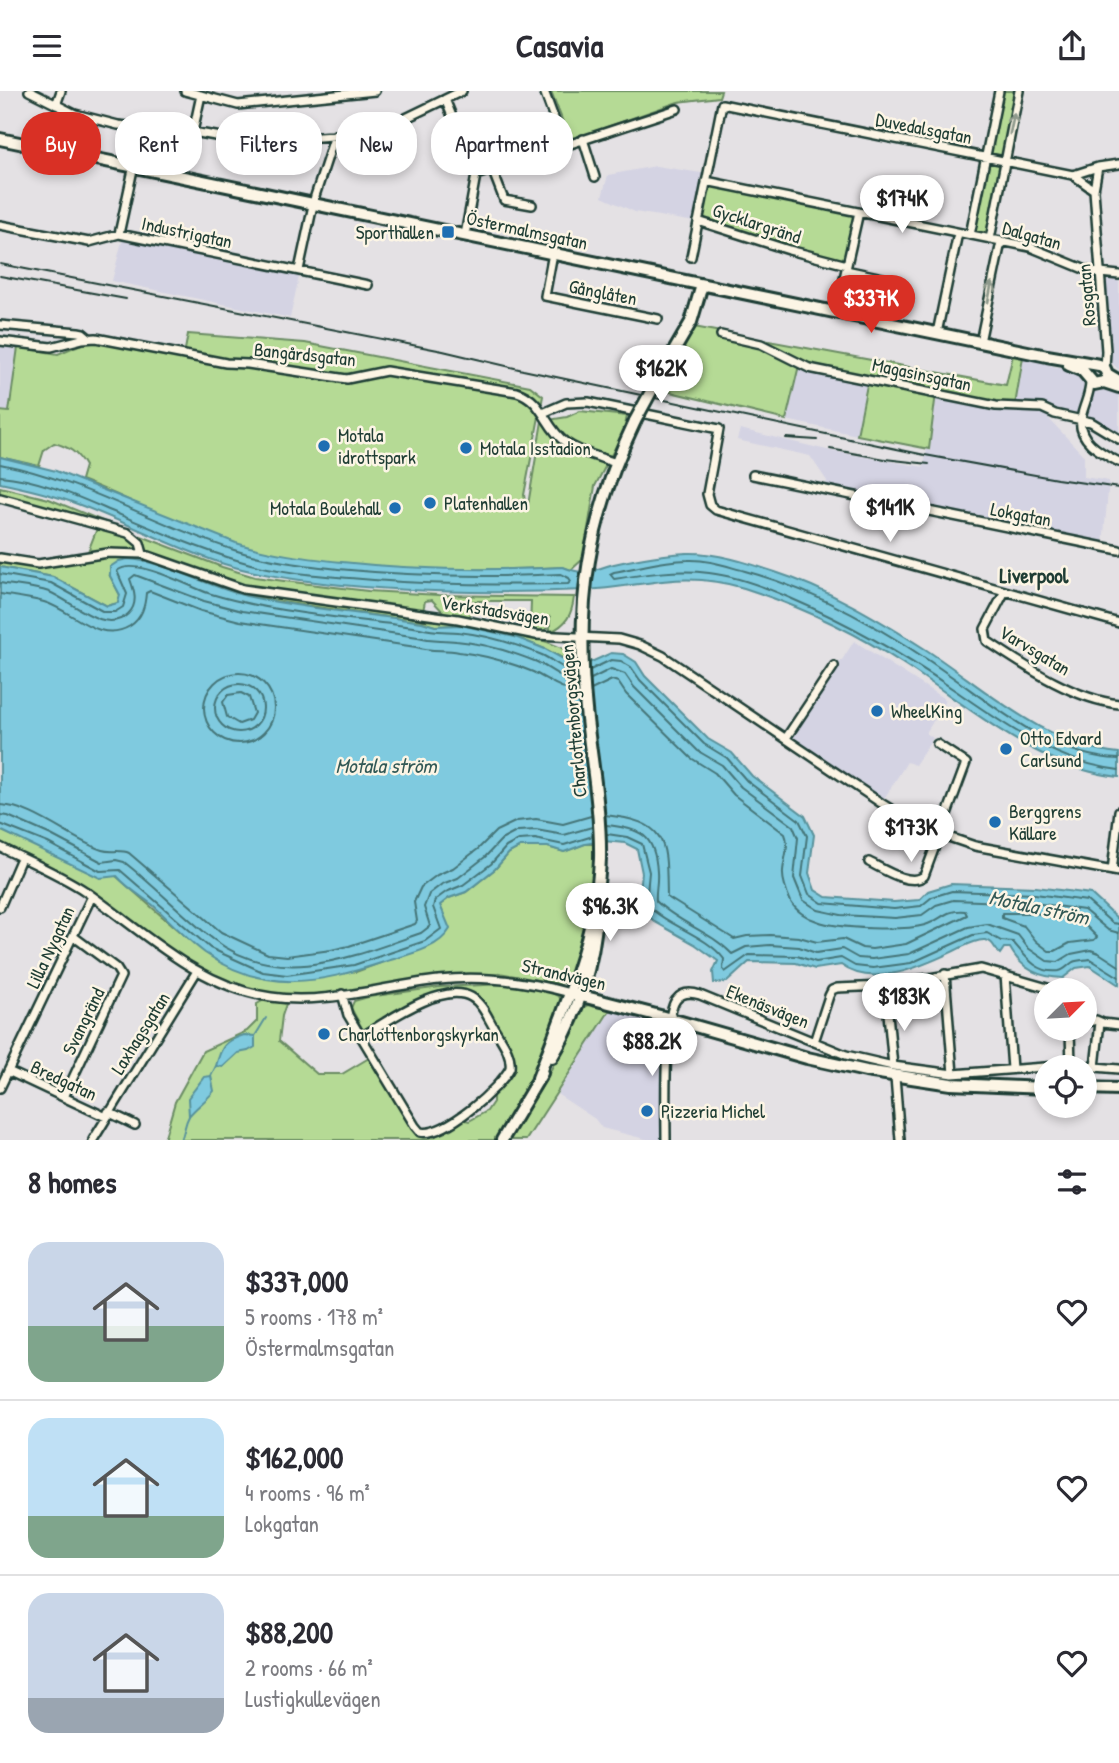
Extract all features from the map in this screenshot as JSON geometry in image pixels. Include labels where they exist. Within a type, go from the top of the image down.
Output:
[{"type":"main road","name":"Östermalmsgatan","points":[[0,139],[115,161]]},
{"type":"main road","name":"Östermalmsgatan","points":[[183,175],[1046,356],[1119,381]]},
{"type":"main road","name":"Charlottenborgsvägen","points":[[502,1140],[538,1079],[575,994],[598,885],[600,841],[586,714],[582,637],[587,562],[601,505],[617,463],[635,421],[691,321],[702,285]]},
{"type":"main road","name":"Östermalmsgatan","points":[[1098,375],[1119,387]]},
{"type":"main road","name":"Strandvägen","points":[[575,994],[670,1018],[807,1058],[982,1086],[1034,1088]]},
{"type":"main road","points":[[1097,1088],[1119,1089]]},
{"type":"street","points":[[29,91],[88,118],[115,124]]},
{"type":"street","points":[[56,105],[61,91]]},
{"type":"street","points":[[185,91],[238,105],[375,91]]},
{"type":"street","points":[[544,91],[552,112]]},
{"type":"street","points":[[970,235],[999,91]]},
{"type":"street","points":[[990,239],[1019,91]]},
{"type":"street","points":[[202,134],[249,142],[363,135],[384,130],[458,92]]},
{"type":"street","points":[[197,112],[201,95]]},
{"type":"street","points":[[445,99],[450,112]]},
{"type":"street","name":"Duvedalsgatan","points":[[706,181],[722,103],[1073,175],[1119,164]]},
{"type":"street","points":[[573,142],[677,109]]},
{"type":"street","points":[[299,270],[314,202],[335,135]]},
{"type":"street","points":[[583,139],[595,177]]},
{"type":"street","name":"Rosgatan","points":[[1080,419],[1105,355],[1094,190],[1098,167]]},
{"type":"street","points":[[119,234],[132,175]]},
{"type":"street","points":[[465,235],[475,175]]},
{"type":"street","points":[[494,175],[504,200],[532,205]]},
{"type":"street","points":[[1073,175],[1094,190]]},
{"type":"street","points":[[691,257],[706,181]]},
{"type":"street","name":"Dalgatan","points":[[706,181],[1030,247],[1100,274],[1119,275]]},
{"type":"street","points":[[846,271],[859,212]]},
{"type":"street","name":"Gycklargränd","points":[[698,221],[846,271],[883,278]]},
{"type":"street","name":"Industrigatan","points":[[0,225],[89,242],[119,234],[368,285]]},
{"type":"street","points":[[937,333],[958,233]]},
{"type":"street","points":[[980,342],[1000,241]]},
{"type":"street","name":"Gånglåten","points":[[553,253],[545,296],[658,319]]},
{"type":"street","name":"Bangårdsgatan","points":[[0,325],[78,332],[89,338]]},
{"type":"street","name":"Magasinsgatan","points":[[721,335],[761,344],[809,368],[996,406],[1034,406],[1101,426],[1119,439]]},
{"type":"street","name":"Bangårdsgatan","points":[[0,341],[51,347],[89,338],[226,363],[347,379],[386,371],[523,394],[536,403],[565,442],[578,450],[617,463]]},
{"type":"street","points":[[543,412],[566,403],[588,402],[719,429],[707,494],[710,505],[716,510],[1119,623]]},
{"type":"street","points":[[1080,419],[1083,433],[1091,445],[1119,462]]},
{"type":"street","name":"Lokgatan","points":[[753,475],[1119,550]]},
{"type":"street","points":[[0,498],[128,533],[140,543],[143,554]]},
{"type":"street","name":"Verkstadsvägen","points":[[0,558],[38,563],[108,553],[143,554],[161,558],[218,582],[259,592],[458,619],[536,635],[619,639],[655,651],[907,820],[938,835],[975,846],[1115,871]]},
{"type":"street","name":"Varvsgatan","points":[[1005,591],[985,629],[987,641],[1059,684],[1119,704]]},
{"type":"street","points":[[786,739],[834,666]]},
{"type":"street","points":[[869,862],[894,874],[920,880],[924,876],[966,763],[937,744]]},
{"type":"street","points":[[1115,871],[1119,811]]},
{"type":"street","name":"Strandvägen","points":[[0,848],[92,896],[197,971],[231,988],[270,997],[307,999],[430,981],[473,978],[522,981],[575,994]]},
{"type":"street","points":[[0,907],[21,858]]},
{"type":"street","name":"Lilla Nygatan","points":[[0,1088],[92,896]]},
{"type":"street","name":"Svangränd","points":[[64,1097],[121,976],[116,968],[73,936]]},
{"type":"street","points":[[814,1042],[832,990],[884,986],[981,969],[1034,984]]},
{"type":"street","name":"Laxhagsgatan","points":[[93,1140],[197,971]]},
{"type":"street","points":[[945,974],[953,1074]]},
{"type":"street","points":[[1005,975],[1012,1069]]},
{"type":"street","name":"Ekenäsvägen","points":[[670,1018],[676,999],[692,993],[846,1055],[894,1071],[953,1074],[1034,1068]]},
{"type":"street","points":[[342,994],[348,1015],[361,1037],[415,1126],[425,1133],[434,1132],[471,1110],[510,1067],[510,1055],[482,1008],[475,999],[463,994],[421,1001],[361,1037]]},
{"type":"street","points":[[887,1003],[900,1140]]},
{"type":"street","points":[[666,1140],[670,1018]]},
{"type":"street","points":[[1097,1021],[1119,1025]]},
{"type":"street","points":[[1096,1055],[1100,1022]]},
{"type":"street","name":"Ekenäsvägen","points":[[1097,1067],[1119,1069]]},
{"type":"street","name":"Bredgatan","points":[[8,1071],[107,1115]]},
{"type":"street","points":[[107,1115],[135,1125]]},
{"type":"shaded area","points":[[656,166],[708,174],[701,223],[635,212],[602,197],[608,175]]},
{"type":"shaded area","points":[[123,237],[300,272],[290,318],[112,281]]},
{"type":"shaded area","points":[[1102,276],[1119,276],[1119,370],[1111,362]]},
{"type":"shaded area","points":[[0,343],[18,347],[9,412],[0,411]]},
{"type":"shaded area","points":[[1023,357],[1079,374],[1085,385],[1098,392],[1119,379],[1119,444],[1082,415],[1058,412],[1035,404],[1084,456],[1084,477],[1109,481],[1103,545],[825,488],[827,481],[810,456],[737,440],[740,429],[831,451],[924,467],[936,393],[1015,405]]},
{"type":"shaded area","points":[[800,361],[869,380],[857,435],[786,420]]},
{"type":"shaded area","points":[[854,641],[946,700],[926,733],[933,738],[915,765],[907,762],[882,802],[786,738],[834,663],[842,660]]},
{"type":"shaded area","points":[[610,1010],[656,1019],[663,1031],[660,1140],[649,1140],[602,1128],[595,1119],[557,1094]]},
{"type":"green space","points":[[551,91],[721,91],[719,97],[678,102],[573,139],[573,112],[559,112]]},
{"type":"green space","points":[[1001,91],[1021,91],[992,239],[972,235]]},
{"type":"green space","points":[[707,179],[862,211],[849,265],[701,223]]},
{"type":"green space","points":[[694,327],[1006,385],[1013,355],[1023,357],[1015,405],[999,407],[936,393],[929,449],[857,435],[868,380],[800,361],[786,420],[658,389]]},
{"type":"green space","name":"Motala idrottspark","points":[[188,334],[305,343],[530,386],[543,396],[524,495],[527,511],[542,421],[567,417],[580,411],[627,416],[624,431],[595,486],[583,559],[571,570],[563,567],[410,568],[295,558],[259,551],[213,537],[81,480],[85,466],[68,448],[54,443],[44,450],[39,466],[0,457],[0,411],[9,412],[18,347],[58,354],[100,336],[184,355]]},
{"type":"green space","points":[[0,487],[49,499],[122,529],[0,497]]},
{"type":"green space","points":[[98,526],[126,534],[138,543],[138,548],[87,554]]},
{"type":"green space","points":[[141,536],[255,577],[368,591],[574,597],[572,609],[564,623],[550,632],[550,616],[543,632],[530,631],[531,601],[471,601],[470,619],[445,614],[432,600],[425,601],[423,611],[239,585],[149,552],[142,543]]},
{"type":"green space","points":[[112,556],[148,560],[232,588],[271,597],[426,621],[460,621],[492,627],[558,646],[570,653],[574,664],[515,637],[461,625],[435,626],[274,601],[209,586],[110,576],[120,595],[118,603],[107,606],[53,577],[0,567],[0,561],[43,565]]},
{"type":"green space","points":[[0,830],[116,876],[180,932],[356,972],[380,963],[444,918],[440,905],[449,898],[466,892],[495,869],[509,853],[520,847],[548,847],[564,852],[585,844],[596,844],[590,903],[574,974],[568,982],[560,984],[499,973],[499,979],[402,985],[288,998],[282,1016],[279,1041],[317,1074],[342,1074],[374,1055],[420,1132],[432,1133],[434,1137],[462,1119],[469,1121],[487,1111],[493,1102],[493,1092],[513,1065],[473,995],[437,994],[419,999],[368,1030],[363,1030],[351,1008],[354,1001],[440,987],[506,984],[546,990],[560,997],[556,1026],[547,1047],[495,1140],[164,1140],[175,1102],[203,1051],[247,1031],[257,1021],[257,1004],[269,997],[197,972],[115,910],[0,848]]},
{"type":"green space","points":[[588,1005],[610,1010],[526,1140],[509,1140],[547,1078],[579,1010]]},
{"type":"water","points":[[0,457],[56,471],[236,543],[302,557],[397,567],[563,567],[584,572],[631,560],[678,554],[709,554],[743,562],[814,587],[871,616],[1040,727],[1091,748],[1119,753],[1119,777],[1060,762],[1033,749],[867,642],[786,603],[744,588],[682,579],[585,590],[454,592],[388,589],[273,576],[236,568],[204,557],[69,501],[0,483]]},
{"type":"water","name":"Motala ström","points":[[128,559],[157,564],[246,596],[435,626],[461,625],[515,637],[572,664],[589,663],[611,653],[623,654],[636,662],[645,676],[708,739],[732,753],[752,776],[805,816],[814,835],[809,873],[815,890],[826,897],[894,902],[919,900],[928,891],[951,884],[1036,887],[1091,894],[1119,920],[1119,985],[1090,966],[1076,968],[1063,978],[1039,974],[1020,962],[1010,948],[1004,948],[1000,954],[985,940],[973,942],[898,973],[868,975],[841,965],[815,969],[796,963],[749,962],[727,982],[714,983],[713,972],[718,961],[655,922],[638,906],[642,873],[637,849],[625,843],[603,841],[564,852],[548,847],[520,847],[509,853],[495,869],[466,892],[449,898],[440,905],[450,929],[438,942],[411,954],[337,975],[293,981],[249,975],[227,966],[198,948],[154,906],[117,876],[100,878],[0,830],[0,567],[53,577],[107,606],[118,603],[120,595],[110,576],[110,567]]},
{"type":"water","points":[[244,1035],[255,1036],[255,1047],[238,1053],[223,1067],[216,1066],[224,1046]]},
{"type":"water","points":[[211,1076],[214,1091],[189,1116],[188,1098],[204,1077]]},
{"type":"waterway","points":[[255,1036],[266,1018]]},
{"type":"waterway","points":[[211,1076],[216,1066]]},
{"type":"waterway","points":[[181,1140],[189,1116]]},
{"type":"railway","points":[[0,264],[443,351],[925,455],[1119,488]]},
{"type":"railway","points":[[0,276],[126,299]]},
{"type":"railway","points":[[786,438],[817,440]]},
{"type":"railway","points":[[830,449],[929,464]]},
{"type":"place","name":"Sporthallen","points":[[448,232]]},
{"type":"place","name":"Motala idrottspark","points":[[324,446]]},
{"type":"place","name":"Motala Isstadion","points":[[466,448]]},
{"type":"place","name":"Platenhallen","points":[[430,503]]},
{"type":"place","name":"Motala Boulehall","points":[[395,508]]},
{"type":"place","name":"WheelKing","points":[[877,711]]},
{"type":"place","name":"Otto Edvard Carlsund","points":[[1006,749]]},
{"type":"place","name":"Berggrens Källare","points":[[995,822]]},
{"type":"place","name":"Charlottenborgskyrkan","points":[[324,1034]]},
{"type":"place","name":"Pizzeria Michel","points":[[647,1111]]},
{"type":"district","name":"Liverpool","points":[[1034,575]]}]
